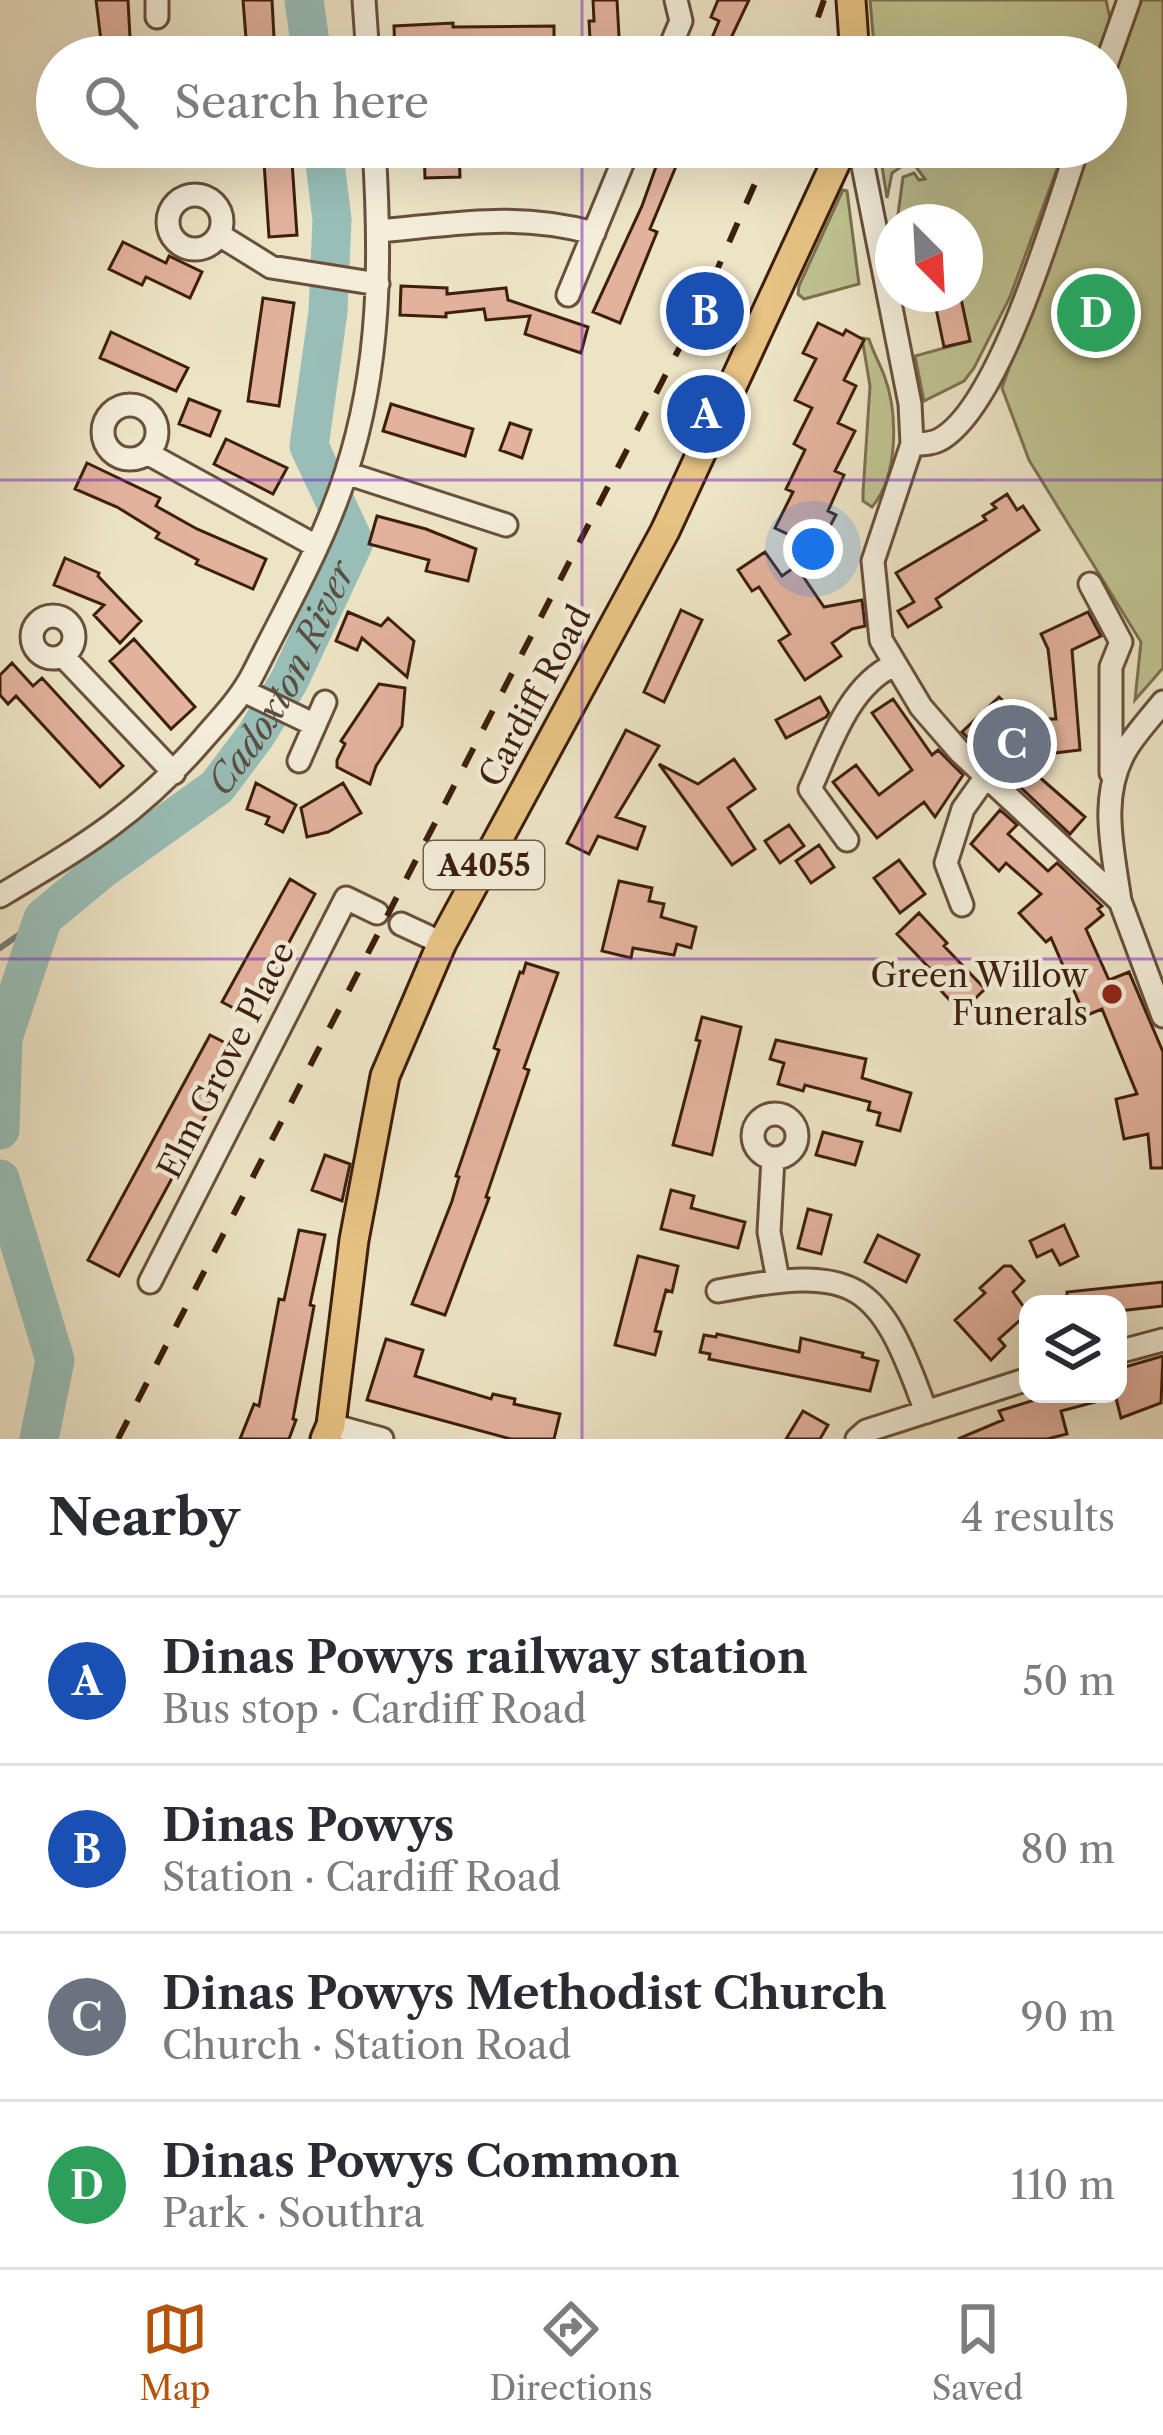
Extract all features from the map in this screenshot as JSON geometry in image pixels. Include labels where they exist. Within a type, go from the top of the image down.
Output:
[{"type":"main road","points":[[851,0],[854,36]]},
{"type":"main road","name":"Cardiff Road","points":[[328,1432],[354,1240],[385,1076],[442,943],[665,531],[833,168]]},
{"type":"street","points":[[675,36],[681,21],[676,0]]},
{"type":"street","points":[[1116,36],[1129,0]]},
{"type":"street","points":[[369,36],[370,1]]},
{"type":"street","points":[[0,896],[129,815],[253,697],[346,473],[373,362],[379,231],[375,168]]},
{"type":"street","points":[[568,295],[620,168]]},
{"type":"street","points":[[864,168],[910,404],[912,444],[873,561],[881,640],[921,707],[985,778],[1120,901]]},
{"type":"street","points":[[912,444],[942,438],[990,379],[1033,278],[1071,168]]},
{"type":"street","points":[[379,231],[499,220],[549,221],[594,233]]},
{"type":"street","points":[[221,236],[271,267],[378,284]]},
{"type":"street","points":[[147,453],[316,546]]},
{"type":"street","points":[[346,473],[506,525]]},
{"type":"street","points":[[1090,584],[1121,642],[1111,667],[1109,820],[1120,901],[1163,1016]]},
{"type":"street","points":[[63,656],[174,773]]},
{"type":"street","points":[[847,840],[810,789],[842,719],[862,689],[873,675],[894,665]]},
{"type":"street","points":[[253,697],[315,725]]},
{"type":"street","points":[[299,761],[326,702]]},
{"type":"street","points":[[1111,786],[1126,749],[1163,703]]},
{"type":"street","points":[[962,905],[946,862],[963,809],[985,778]]},
{"type":"street","name":"Elm Grove Place","points":[[150,1282],[346,898],[377,913]]},
{"type":"street","points":[[401,924],[442,943]]},
{"type":"street","points":[[773,1158],[769,1232],[778,1280]]},
{"type":"street","points":[[718,1291],[804,1279],[851,1287],[884,1314],[902,1345],[926,1412]]},
{"type":"street","points":[[1127,1350],[1163,1340]]},
{"type":"street","points":[[856,1439],[866,1431],[1019,1381]]},
{"type":"street","points":[[328,1432],[382,1439]]},
{"type":"green space","points":[[870,0],[1106,0],[1111,23],[1106,36],[873,36]]},
{"type":"green space","points":[[1138,0],[1163,0],[1163,668],[1135,700],[1141,642],[1029,460],[1002,388],[1079,168],[1127,168],[1125,36]]},
{"type":"green space","points":[[882,168],[899,168],[892,173],[887,198]]},
{"type":"green space","points":[[917,168],[1057,168],[1010,297],[974,368],[964,381],[924,401],[915,356],[970,341],[964,312],[983,312],[983,204],[899,204],[903,177],[914,173],[919,180],[925,179]]},
{"type":"green space","points":[[843,190],[847,191],[859,284],[804,299],[798,294],[799,286]]},
{"type":"green space","points":[[862,338],[869,339],[892,407],[891,461],[872,507],[863,501],[870,386]]},
{"type":"building","points":[[96,0],[128,0],[130,36],[100,36]]},
{"type":"building","points":[[243,0],[272,0],[274,36],[246,36]]},
{"type":"building","points":[[593,0],[617,0],[619,36],[590,36],[589,21],[594,21]]},
{"type":"building","points":[[718,0],[749,0],[732,36],[713,36],[719,21],[711,17]]},
{"type":"building","points":[[394,26],[554,26],[554,36],[394,36]]},
{"type":"building","points":[[264,168],[292,168],[297,235],[269,237]]},
{"type":"building","points":[[425,168],[460,168],[460,177],[425,178]]},
{"type":"building","points":[[656,168],[675,168],[650,229],[657,232],[620,323],[593,312]]},
{"type":"building","points":[[123,242],[166,263],[169,256],[202,272],[190,298],[146,277],[142,285],[109,269]]},
{"type":"building","points":[[401,286],[447,288],[447,294],[506,288],[508,300],[588,327],[581,353],[525,334],[530,316],[486,320],[484,309],[446,313],[446,317],[400,315]]},
{"type":"building","points":[[263,298],[294,303],[279,406],[248,401]]},
{"type":"building","points":[[937,312],[964,312],[970,341],[944,347]]},
{"type":"building","points":[[818,323],[864,340],[844,380],[856,386],[838,423],[855,431],[835,471],[844,475],[828,511],[836,515],[827,532],[809,523],[800,540],[775,528],[793,492],[786,489],[805,450],[794,444],[812,408],[795,400],[816,359],[803,353]]},
{"type":"building","points":[[111,332],[188,368],[176,391],[100,358]]},
{"type":"building","points":[[189,399],[220,411],[210,436],[179,424]]},
{"type":"building","points":[[391,404],[473,429],[465,456],[383,431]]},
{"type":"building","points":[[510,423],[531,430],[522,458],[500,450]]},
{"type":"building","points":[[226,439],[287,468],[273,494],[214,464]]},
{"type":"building","points":[[87,463],[160,498],[156,506],[197,529],[266,559],[253,589],[196,564],[198,560],[156,538],[159,533],[75,489]]},
{"type":"building","points":[[1007,494],[1017,510],[1023,506],[1039,530],[936,599],[941,607],[908,627],[898,611],[914,602],[896,573],[986,520],[983,516],[996,508],[992,504]]},
{"type":"building","points":[[377,516],[476,549],[468,581],[426,571],[429,560],[369,544]]},
{"type":"building","points":[[765,552],[782,576],[796,566],[824,607],[862,600],[865,626],[832,643],[841,656],[805,680],[779,641],[790,634],[759,587],[752,591],[738,570]]},
{"type":"building","points":[[65,558],[99,573],[141,621],[120,643],[94,615],[104,605],[54,585]]},
{"type":"building","points":[[681,610],[702,620],[664,702],[644,692]]},
{"type":"building","points":[[348,612],[381,626],[388,618],[414,641],[407,677],[362,638],[357,650],[336,641]]},
{"type":"building","points":[[1088,612],[1101,636],[1072,650],[1080,750],[1055,753],[1037,775],[1085,817],[1070,834],[962,732],[999,697],[1022,719],[1056,719],[1048,649],[1041,634]]},
{"type":"building","points":[[134,639],[195,707],[171,729],[110,661]]},
{"type":"building","points":[[12,663],[33,686],[42,678],[123,766],[100,787],[16,696],[8,704],[0,695],[0,675]]},
{"type":"building","points":[[379,684],[405,688],[402,726],[370,784],[337,767],[337,760],[345,744],[341,741]]},
{"type":"building","points":[[820,697],[829,713],[826,717],[786,738],[776,720]]},
{"type":"building","points":[[893,699],[932,755],[938,750],[963,775],[935,817],[924,802],[877,838],[833,782],[856,765],[879,795],[912,770],[872,713]]},
{"type":"building","points":[[626,730],[659,746],[616,817],[645,827],[637,849],[598,836],[589,854],[567,843]]},
{"type":"building","points":[[734,759],[755,789],[728,808],[755,849],[732,865],[659,764],[698,784]]},
{"type":"building","points":[[256,783],[296,805],[283,832],[266,824],[269,817],[247,809]]},
{"type":"building","points":[[343,783],[361,813],[328,832],[307,837],[301,808]]},
{"type":"building","points":[[1000,810],[1017,825],[1008,834],[1048,871],[1057,863],[1102,906],[1098,909],[1103,915],[1086,929],[1109,980],[1129,972],[1163,1052],[1163,1168],[1151,1168],[1148,1134],[1124,1139],[1116,1099],[1137,1094],[1102,1009],[1085,1016],[1051,938],[1046,942],[1019,913],[1041,894],[1006,863],[999,871],[971,844]]},
{"type":"building","points":[[789,825],[804,846],[780,863],[765,841]]},
{"type":"building","points":[[819,845],[834,867],[811,883],[796,861]]},
{"type":"building","points":[[899,860],[925,894],[900,913],[874,878]]},
{"type":"building","points":[[290,879],[315,894],[257,1002],[249,998],[241,1012],[222,1002]]},
{"type":"building","points":[[619,881],[652,888],[649,901],[664,904],[661,917],[696,927],[691,948],[677,944],[674,955],[633,948],[631,958],[602,951]]},
{"type":"building","points":[[919,913],[985,989],[961,1012],[929,978],[934,973],[897,934]]},
{"type":"building","points":[[526,963],[558,973],[524,1068],[529,1070],[489,1198],[445,1315],[412,1304],[452,1201],[456,1176],[499,1050],[494,1048]]},
{"type":"building","points":[[702,1017],[741,1027],[712,1155],[673,1145]]},
{"type":"building","points":[[210,1035],[241,1051],[119,1276],[88,1260]]},
{"type":"building","points":[[776,1040],[866,1059],[862,1078],[911,1093],[900,1131],[877,1125],[880,1113],[868,1110],[870,1102],[805,1085],[803,1091],[778,1084],[784,1063],[770,1059]]},
{"type":"building","points":[[823,1132],[862,1142],[855,1165],[816,1155]]},
{"type":"building","points":[[325,1155],[350,1164],[342,1201],[312,1190]]},
{"type":"building","points":[[671,1190],[694,1196],[691,1208],[745,1222],[738,1248],[661,1229]]},
{"type":"building","points":[[808,1209],[831,1215],[821,1254],[798,1248]]},
{"type":"building","points":[[1064,1225],[1078,1256],[1060,1265],[1052,1250],[1037,1257],[1030,1241]]},
{"type":"building","points":[[299,1230],[325,1235],[310,1305],[314,1306],[296,1420],[289,1439],[240,1439],[254,1404],[259,1406],[279,1299],[284,1300]]},
{"type":"building","points":[[878,1235],[919,1255],[906,1282],[865,1262]]},
{"type":"building","points":[[638,1256],[678,1266],[655,1331],[661,1332],[655,1355],[615,1345]]},
{"type":"building","points":[[1004,1266],[1011,1266],[1024,1281],[1013,1292],[1019,1300],[1019,1321],[999,1339],[1005,1346],[991,1360],[955,1320],[985,1293],[980,1288]]},
{"type":"building","points":[[1163,1282],[1163,1306],[1127,1310],[1127,1295],[1067,1292]]},
{"type":"building","points":[[704,1335],[799,1352],[801,1338],[863,1353],[862,1357],[878,1361],[870,1391],[709,1359],[710,1354],[700,1352]]},
{"type":"building","points":[[386,1339],[423,1350],[415,1376],[560,1414],[554,1439],[511,1439],[367,1400]]},
{"type":"building","points":[[1163,1356],[1161,1403],[1121,1418],[1117,1403],[1127,1403],[1127,1366]]},
{"type":"building","points":[[1025,1403],[1092,1403],[1061,1411],[1067,1434],[1047,1439],[958,1439],[1003,1420],[999,1411]]},
{"type":"building","points":[[803,1411],[828,1425],[820,1439],[786,1439]]},
{"type":"waterway","name":"Cadoxton River","points":[[304,0],[309,36]]},
{"type":"waterway","name":"Cadoxton River","points":[[0,1130],[3,1038],[43,918],[217,787],[289,681],[354,542],[309,446],[328,312],[332,220],[326,168]]},
{"type":"waterway","points":[[0,948],[43,918]]},
{"type":"waterway","name":"Cadoxton River","points":[[0,1179],[55,1360],[39,1439]]},
{"type":"railway","points":[[811,36],[824,0]]},
{"type":"railway","points":[[118,1439],[702,304],[762,168]]},
{"type":"place","name":"Dinas Powys","points":[[705,311]]},
{"type":"place","name":"Dinas Powys Common","points":[[1096,313]]},
{"type":"place","name":"Dinas Powys railway station","points":[[706,414]]},
{"type":"place","name":"Dinas Powys Methodist Church","points":[[1012,744]]},
{"type":"place","name":"Green Willow Funerals","points":[[1112,994]]}]
